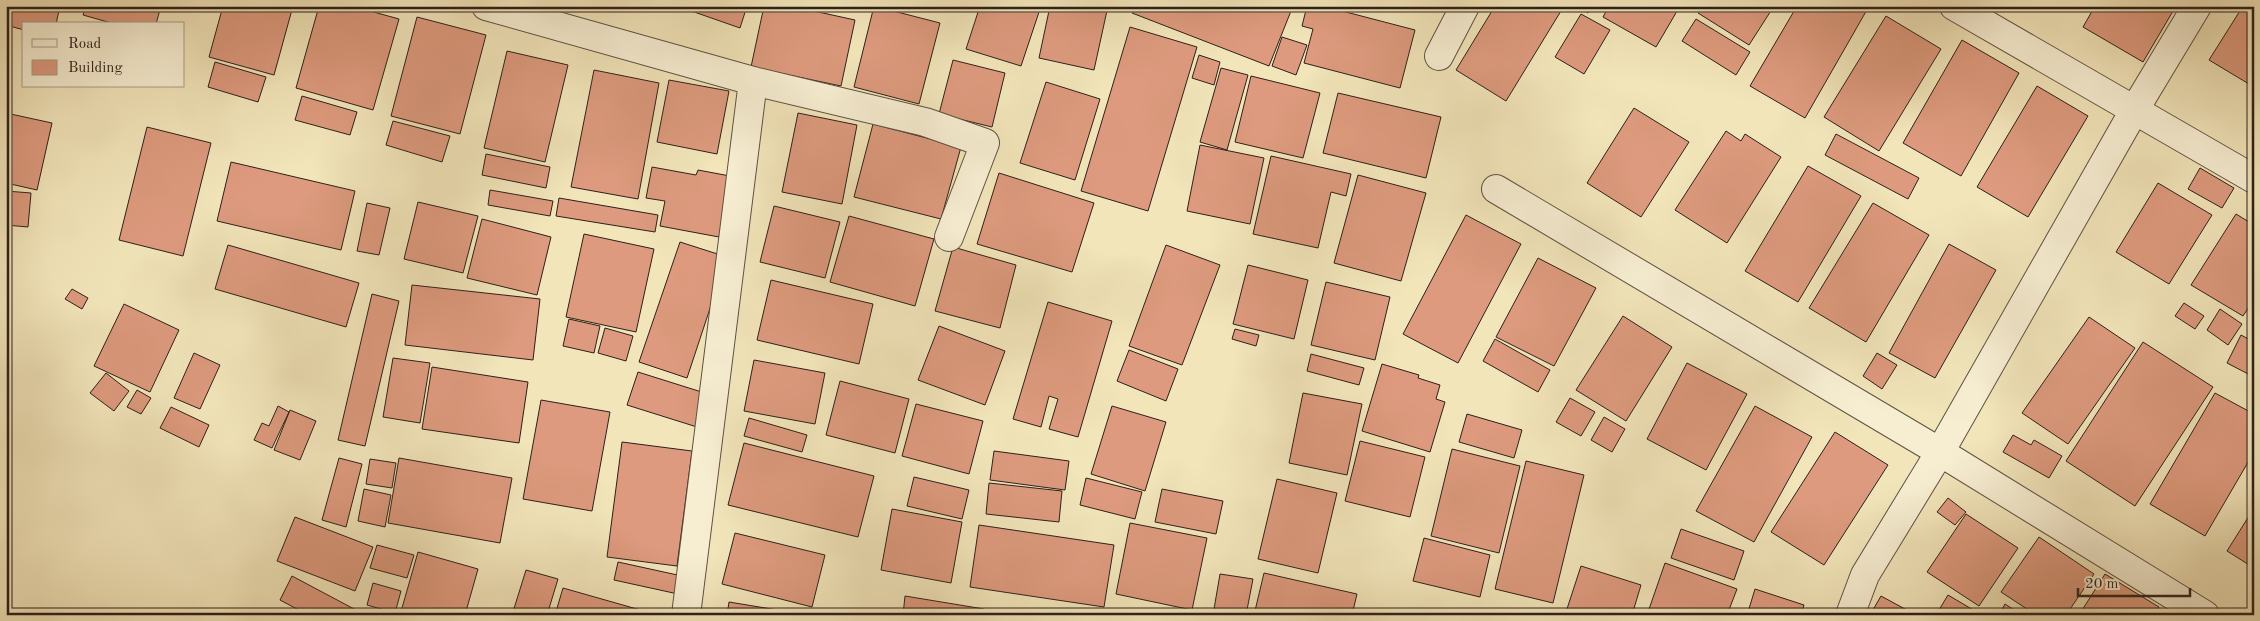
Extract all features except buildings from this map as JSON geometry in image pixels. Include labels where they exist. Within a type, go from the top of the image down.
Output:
[{"type":"street","points":[[486,6],[753,82],[925,122],[985,143],[949,237]]},
{"type":"street","points":[[1438,56],[1465,6]]},
{"type":"street","points":[[1954,6],[2254,179]]},
{"type":"street","points":[[1850,615],[1865,574],[1940,452],[2135,109],[2197,6]]},
{"type":"street","points":[[686,615],[753,82]]},
{"type":"street","points":[[1496,189],[1940,452],[2205,615]]}]
